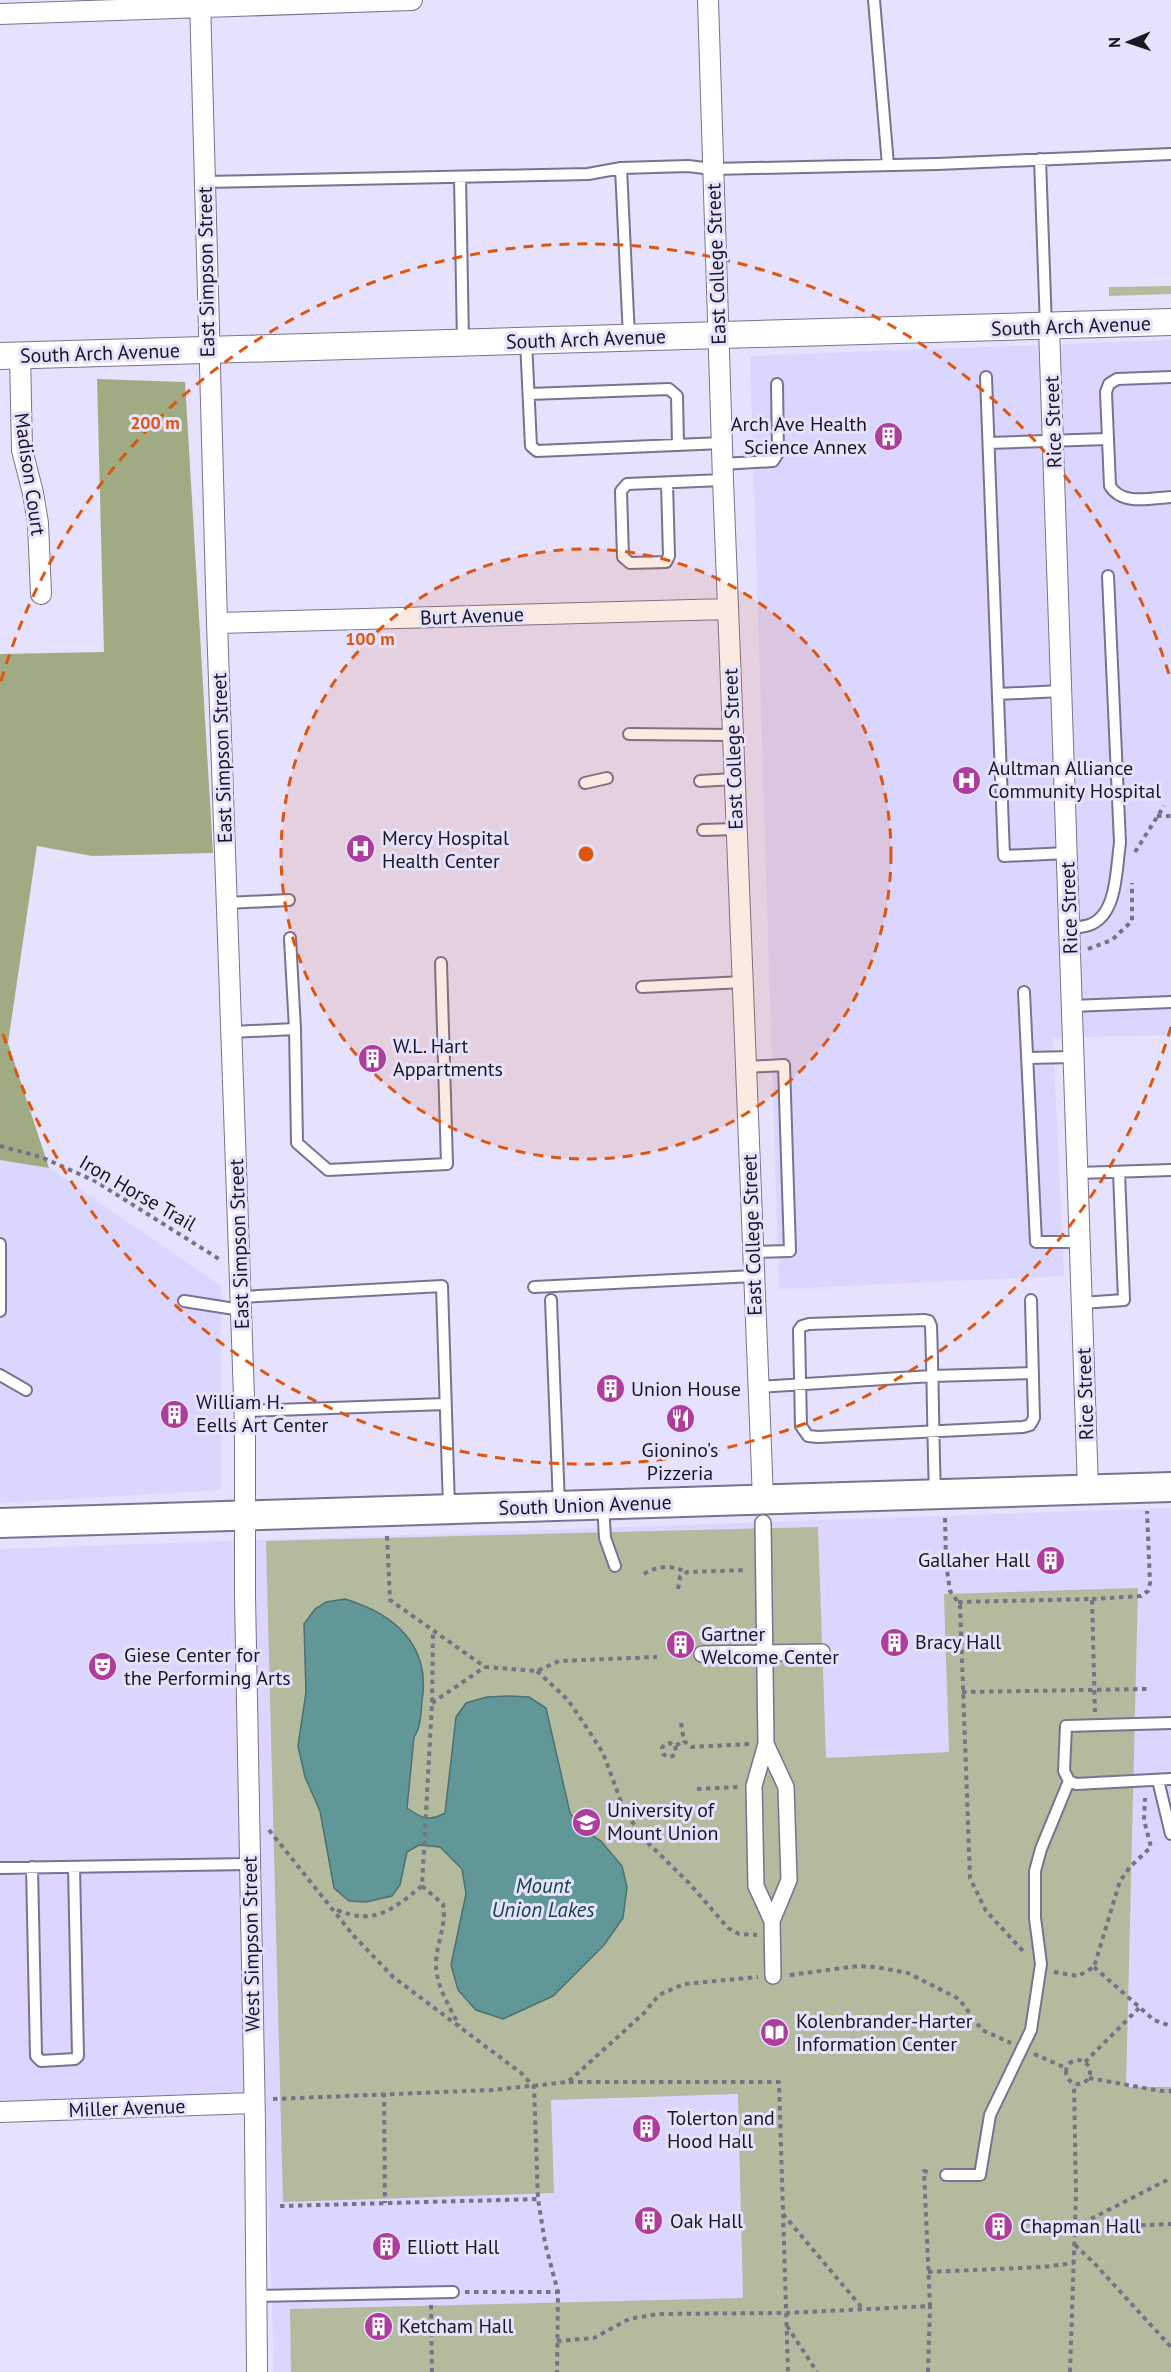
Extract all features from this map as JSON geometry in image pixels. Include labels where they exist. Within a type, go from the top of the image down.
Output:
[{"type":"main road","name":"South Union Avenue","points":[[0,1523],[603,1504],[763,1511],[940,1506],[1088,1489],[1171,1487]]},
{"type":"street","points":[[0,14],[200,4],[412,0]]},
{"type":"street","name":"East College Street","points":[[708,0],[718,335],[763,1511]]},
{"type":"street","name":"East Simpson Street","points":[[200,4],[208,350],[241,1304],[246,1516]]},
{"type":"street","name":"South Arch Avenue","points":[[10,355],[1171,322]]},
{"type":"street","name":"Rice Street","points":[[1048,327],[1088,1489]]},
{"type":"street","name":"Madison Court","points":[[10,355],[22,450],[38,523],[41,594]]},
{"type":"street","name":"Burt Avenue","points":[[217,623],[728,609]]},
{"type":"street","points":[[763,1511],[766,1744],[754,1786],[756,1886],[772,1929],[773,1976]]},
{"type":"street","name":"West Simpson Street","points":[[246,1516],[245,1596],[257,2372]]},
{"type":"street","points":[[702,1654],[822,1652]]},
{"type":"street","points":[[766,1744],[786,1787],[788,1833],[789,1880],[772,1929]]},
{"type":"street","name":"Miller Avenue","points":[[0,2112],[253,2103]]},
{"type":"lane","points":[[874,0],[888,165]]},
{"type":"lane","points":[[204,182],[588,174],[621,168],[688,166],[713,169],[888,165],[1171,154]]},
{"type":"lane","points":[[1040,159],[1048,327]]},
{"type":"lane","points":[[621,168],[629,338]]},
{"type":"lane","points":[[460,177],[463,342]]},
{"type":"lane","points":[[526,341],[531,446],[537,451],[722,443]]},
{"type":"lane","points":[[986,377],[1004,856],[1067,854]]},
{"type":"lane","points":[[1171,377],[1117,379],[1109,384],[1106,392],[1110,486],[1114,494],[1123,498],[1171,497]]},
{"type":"lane","points":[[668,483],[669,556],[666,562],[630,563],[623,557],[621,491],[627,484],[668,483],[773,461],[778,453],[777,384]]},
{"type":"lane","points":[[529,394],[669,389],[677,396],[678,445]]},
{"type":"lane","points":[[989,443],[1107,439]]},
{"type":"lane","points":[[1069,928],[1090,924],[1107,911],[1114,886],[1120,843],[1108,576]]},
{"type":"lane","points":[[998,694],[1061,691]]},
{"type":"lane","points":[[629,735],[733,735]]},
{"type":"lane","points":[[585,783],[607,778]]},
{"type":"lane","points":[[700,781],[735,779]]},
{"type":"lane","points":[[703,830],[736,828]]},
{"type":"lane","points":[[227,903],[289,900]]},
{"type":"lane","points":[[290,938],[295,1029],[297,1143],[328,1170],[447,1164],[441,963]]},
{"type":"lane","points":[[642,987],[743,982]]},
{"type":"lane","points":[[1024,992],[1036,1242],[1080,1242]]},
{"type":"lane","points":[[1072,1006],[1171,1002]]},
{"type":"lane","points":[[232,1032],[295,1029]]},
{"type":"lane","points":[[1027,1058],[1074,1057]]},
{"type":"lane","points":[[746,1067],[784,1065],[785,1088],[790,1251],[753,1252]]},
{"type":"lane","points":[[1078,1173],[1171,1170]]},
{"type":"lane","points":[[1082,1303],[1124,1300],[1119,1172]]},
{"type":"lane","points":[[0,1244],[0,1311]]},
{"type":"lane","points":[[534,1287],[754,1276]]},
{"type":"lane","points":[[184,1301],[241,1304],[442,1286],[449,1509]]},
{"type":"lane","points":[[551,1300],[559,1506]]},
{"type":"lane","points":[[940,1506],[934,1430],[931,1326],[928,1320],[809,1324],[802,1326],[798,1335],[801,1426],[808,1436],[934,1430],[1023,1427],[1030,1425],[1034,1418],[1031,1300]]},
{"type":"lane","points":[[758,1387],[932,1376],[1033,1373]]},
{"type":"lane","points":[[0,1375],[26,1390]]},
{"type":"lane","points":[[244,1411],[445,1404]]},
{"type":"lane","points":[[603,1504],[605,1538],[615,1566]]},
{"type":"lane","points":[[1171,1723],[1066,1726],[1064,1771],[1069,1781],[1077,1784],[1171,1779]]},
{"type":"lane","points":[[1158,1780],[1171,1834]]},
{"type":"lane","points":[[946,2175],[980,2175],[990,2115],[1031,2030],[1041,1964],[1035,1918],[1035,1871],[1041,1849],[1069,1781]]},
{"type":"lane","points":[[0,1868],[249,1864]]},
{"type":"lane","points":[[33,1867],[36,2056],[41,2061],[69,2061],[78,2056],[74,1867]]},
{"type":"lane","points":[[256,2296],[453,2292]]},
{"type":"path","points":[[1156,816],[1171,816]]},
{"type":"path","name":"Iron Horse Trail","points":[[0,1146],[41,1157],[95,1181],[223,1261]]},
{"type":"path","points":[[940,1506],[950,1591],[960,1605],[970,1878],[986,1911],[1022,1950],[1056,1973],[1078,1976],[1094,1967],[1120,1881],[1130,1867],[1151,1847],[1144,1820],[1147,1780]]},
{"type":"path","points":[[958,1602],[1141,1596],[1148,1591],[1149,1583],[1147,1511]]},
{"type":"path","points":[[387,1536],[390,1600],[485,1667],[537,1671],[559,1661],[657,1657]]},
{"type":"path","points":[[644,1574],[664,1566],[676,1567],[687,1572],[764,1569]]},
{"type":"path","points":[[678,1589],[680,1577],[687,1572]]},
{"type":"path","points":[[1092,1599],[1095,1725]]},
{"type":"path","points":[[334,1909],[349,1915],[366,1916],[390,1912],[422,1886],[426,1848],[433,1632]]},
{"type":"path","points":[[432,1703],[485,1667]]},
{"type":"path","points":[[537,1671],[568,1701],[603,1753],[622,1807],[642,1837],[689,1883],[728,1928],[739,1934],[772,1929]]},
{"type":"path","points":[[962,1692],[1149,1689]]},
{"type":"path","points":[[681,1723],[684,1741],[691,1747],[766,1744]]},
{"type":"path","points":[[675,1746],[684,1741]]},
{"type":"path","points":[[697,1789],[754,1786]]},
{"type":"path","points":[[249,1827],[267,1828],[353,1935],[393,1977],[521,2073],[534,2087],[538,2199],[545,2243],[558,2292],[557,2372]]},
{"type":"path","points":[[422,1886],[443,1904],[446,1916],[436,1963],[438,1983],[459,2027]]},
{"type":"path","points":[[568,2082],[644,2013],[659,1995],[684,1984],[803,1975],[858,1966],[908,1973],[959,2000],[982,2030],[1066,2068]]},
{"type":"path","points":[[1094,1967],[1154,2020],[1171,2026]]},
{"type":"path","points":[[1085,2062],[1139,2008]]},
{"type":"path","points":[[1066,2068],[1074,2060],[1085,2062],[1089,2066],[1089,2078]]},
{"type":"path","points":[[1066,2068],[1067,2078],[1074,2084],[1080,2085],[1089,2078],[1171,2091]]},
{"type":"path","points":[[273,2099],[534,2087],[568,2082],[779,2082],[788,2372]]},
{"type":"path","points":[[1070,2372],[1075,2228],[1074,2084]]},
{"type":"path","points":[[384,2093],[385,2203]]},
{"type":"path","points":[[924,2171],[930,2306],[928,2372]]},
{"type":"path","points":[[1075,2228],[1171,2178]]},
{"type":"path","points":[[280,2206],[538,2199]]},
{"type":"path","points":[[783,2214],[864,2309]]},
{"type":"path","points":[[1075,2228],[1171,2224]]},
{"type":"path","points":[[1074,2244],[1171,2347]]},
{"type":"path","points":[[928,2272],[1043,2267],[1074,2263]]},
{"type":"path","points":[[453,2292],[558,2292]]},
{"type":"path","points":[[430,2293],[432,2372]]},
{"type":"path","points":[[557,2341],[594,2338],[629,2319],[658,2314],[786,2313],[930,2306]]},
{"type":"path","points":[[787,2326],[817,2372]]},
{"type":"shaded area","points":[[1171,286],[1171,294],[1109,296],[1109,287]]},
{"type":"shaded area","name":"Aultman Alliance Community Hospital","points":[[1171,340],[1171,1035],[1053,1038],[1064,1276],[779,1289],[750,356]]},
{"type":"shaded area","points":[[97,379],[185,382],[213,853],[92,856],[37,846],[8,1043],[49,1168],[0,1160],[0,654],[104,652]]},
{"type":"shaded area","points":[[0,1160],[49,1168],[221,1286],[221,1490],[0,1503]]},
{"type":"shaded area","name":"University of Mount Union","points":[[1171,1508],[1171,2372],[274,2372],[265,2096],[0,2103],[0,1549]]},
{"type":"shaded area","name":"University of Mount Union","points":[[818,1527],[826,1758],[949,1752],[944,1594],[1138,1588],[1126,2087],[1171,2087],[1171,2372],[291,2372],[290,2309],[743,2298],[738,2094],[551,2100],[554,2193],[283,2202],[266,1541]]},
{"type":"water","name":"Mount Union Lakes","points":[[345,1599],[363,1605],[394,1623],[406,1635],[421,1664],[423,1681],[421,1715],[414,1737],[407,1808],[425,1818],[445,1813],[456,1717],[466,1703],[487,1697],[529,1697],[546,1708],[570,1813],[581,1828],[601,1841],[622,1866],[627,1887],[623,1918],[604,1945],[553,1996],[503,2019],[476,2010],[458,1990],[451,1965],[466,1894],[462,1869],[440,1847],[419,1845],[407,1852],[400,1885],[392,1896],[366,1902],[349,1901],[334,1888],[320,1811],[305,1777],[298,1746],[306,1692],[304,1624],[315,1609],[326,1602]]},
{"type":"place","name":"Arch Ave Health Science Annex","points":[[888,436]]},
{"type":"place","name":"Aultman Alliance Community Hospital","points":[[967,780]]},
{"type":"place","name":"Mercy Hospital Health Center","points":[[361,849]]},
{"type":"place","name":"W.L. Hart Appartments","points":[[372,1058]]},
{"type":"place","name":"Union House","points":[[610,1389]]},
{"type":"place","name":"William H. Eells Art Center","points":[[175,1414]]},
{"type":"place","name":"Gionino's Pizzeria","points":[[680,1419]]},
{"type":"place","name":"Gallaher Hall","points":[[1051,1560]]},
{"type":"place","name":"Bracy Hall","points":[[894,1642]]},
{"type":"place","name":"Gartner Welcome Center","points":[[680,1645]]},
{"type":"place","name":"Giese Center for the Performing Arts","points":[[103,1667]]},
{"type":"place","name":"University of Mount Union","points":[[586,1822]]},
{"type":"place","name":"Kolenbrander-Harter Information Center","points":[[775,2033]]},
{"type":"place","name":"Tolerton and Hood Hall","points":[[646,2129]]},
{"type":"place","name":"Oak Hall","points":[[649,2221]]},
{"type":"place","name":"Chapman Hall","points":[[999,2226]]},
{"type":"place","name":"Elliott Hall","points":[[386,2247]]},
{"type":"place","name":"Ketcham Hall","points":[[378,2326]]}]
